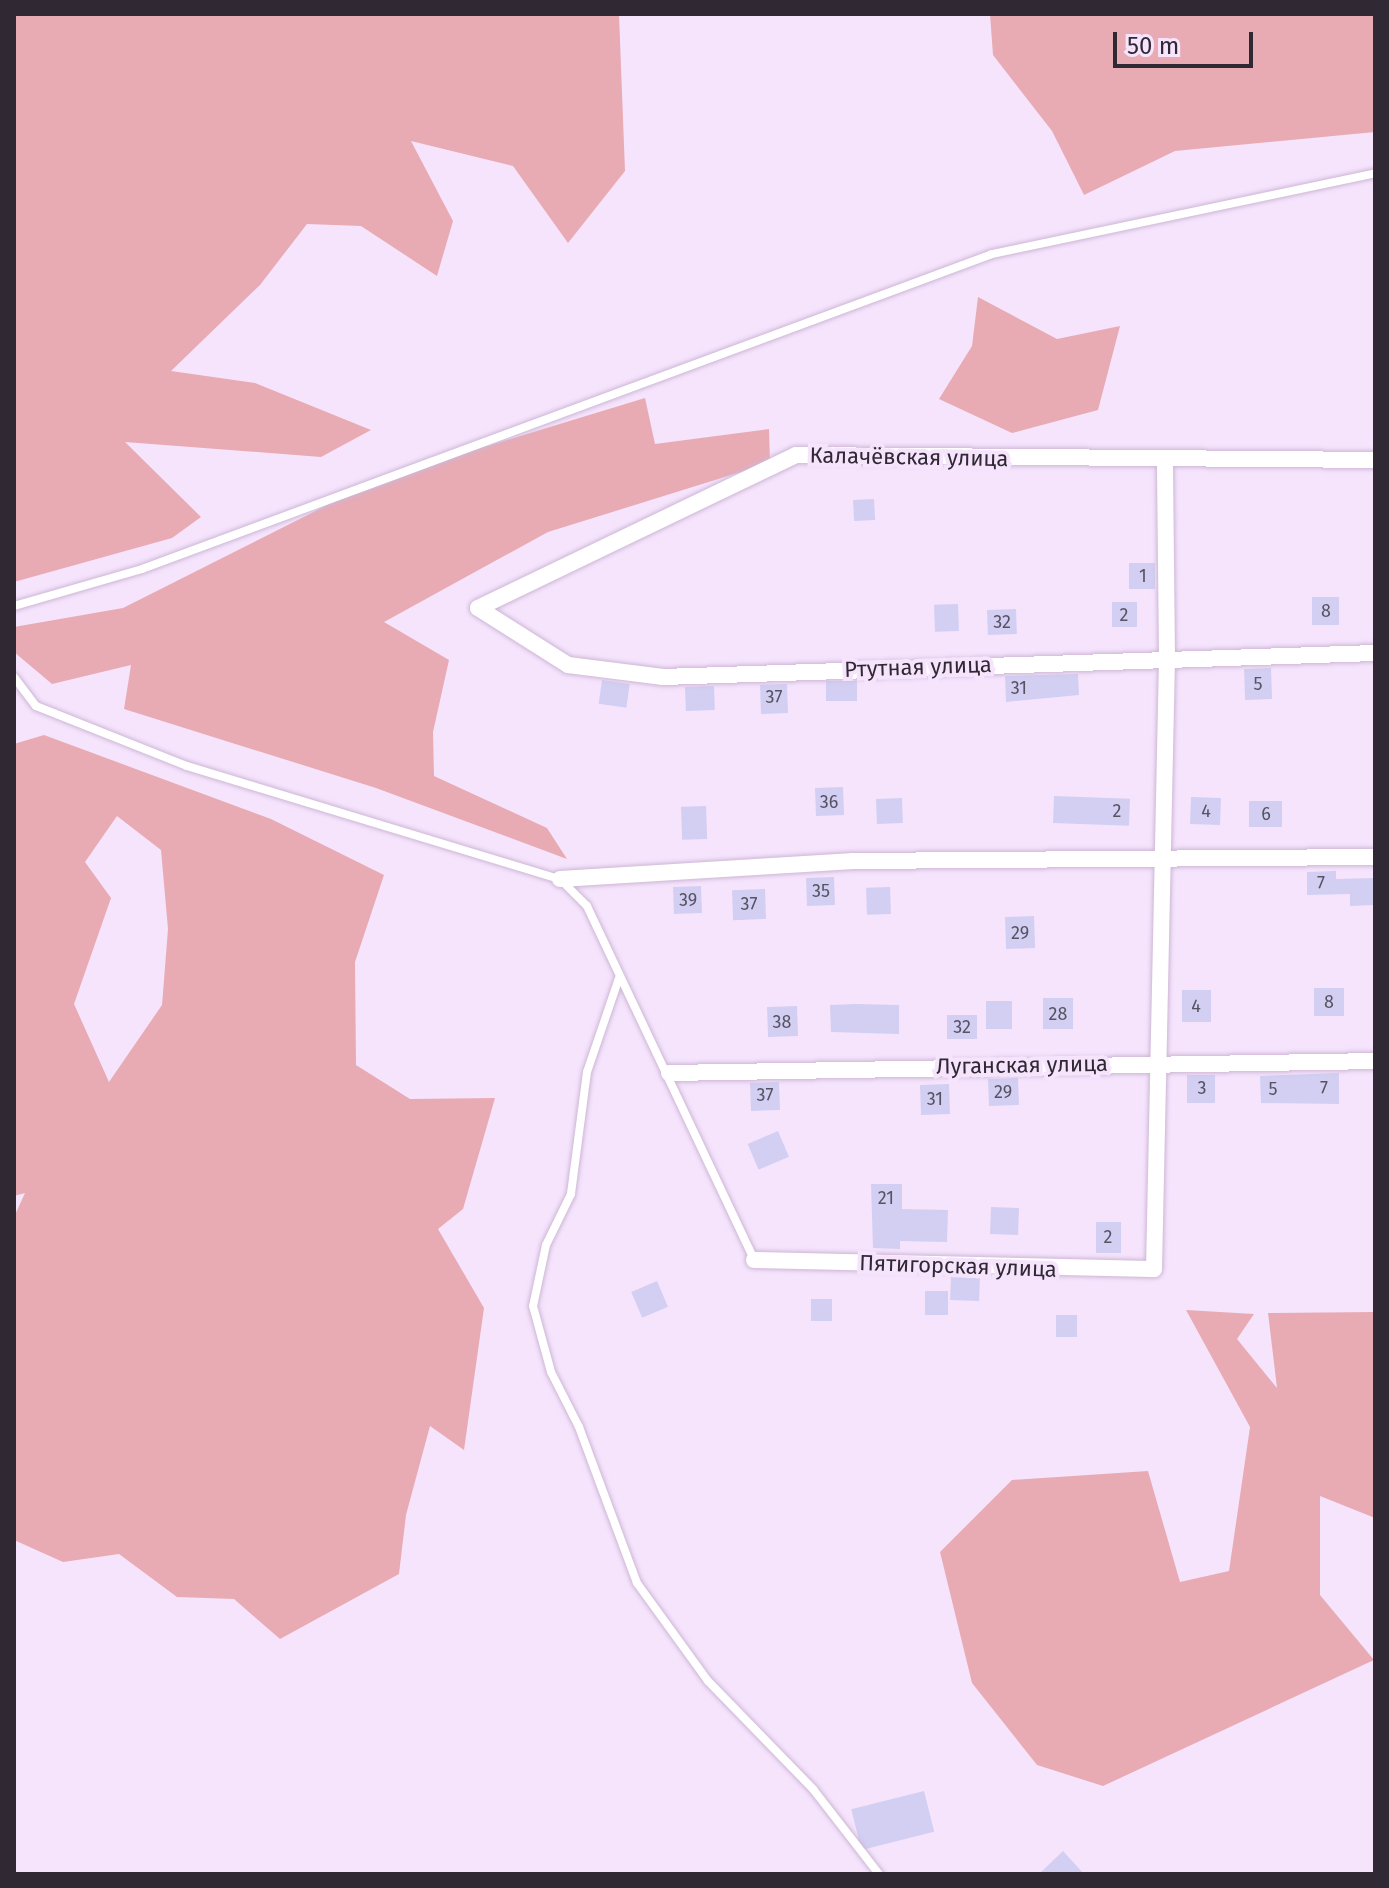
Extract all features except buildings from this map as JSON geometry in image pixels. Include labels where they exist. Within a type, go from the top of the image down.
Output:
[{"type":"street","name":"Калачёвская улица","points":[[478,608],[796,455],[1375,460]]},
{"type":"street","points":[[1158,1061],[1160,860],[1167,658],[1165,460]]},
{"type":"street","name":"Ртутная улица","points":[[478,608],[568,665],[663,677],[1375,653]]},
{"type":"street","points":[[560,879],[853,861],[1375,857]]},
{"type":"street","name":"Луганская улица","points":[[669,1073],[1158,1061],[1375,1061]]},
{"type":"street","name":"Пятигорская улица","points":[[754,1260],[1148,1272],[1157,1263],[1158,1061]]},
{"type":"lane","points":[[14,606],[142,569],[992,254],[1375,173]]},
{"type":"lane","points":[[14,677],[36,706],[187,766],[560,879],[587,906],[619,978],[669,1073],[754,1260]]},
{"type":"lane","points":[[619,978],[587,1072],[571,1194],[546,1245],[533,1306],[551,1372],[579,1427],[637,1583],[708,1681],[813,1789],[879,1874]]},
{"type":"shaded area","points":[[14,14],[619,14],[625,171],[568,243],[513,166],[411,141],[453,221],[437,276],[361,226],[307,224],[260,285],[171,371],[255,383],[371,430],[321,457],[125,442],[201,517],[172,538],[14,582]]},
{"type":"shaded area","points":[[990,14],[1375,14],[1375,132],[1175,151],[1084,195],[1052,131],[993,55]]},
{"type":"shaded area","points":[[978,297],[1057,339],[1120,326],[1098,410],[1012,433],[939,399],[972,346]]},
{"type":"shaded area","points":[[645,398],[655,444],[769,429],[770,463],[548,532],[384,622],[449,660],[433,732],[434,776],[547,828],[567,859],[376,788],[124,709],[131,665],[52,684],[14,652],[14,627],[123,608],[379,479]]},
{"type":"shaded area","points":[[44,735],[271,819],[384,875],[355,962],[356,1065],[410,1099],[495,1098],[463,1209],[438,1229],[484,1308],[464,1450],[430,1426],[406,1515],[399,1574],[280,1639],[234,1599],[177,1597],[119,1554],[63,1562],[14,1540],[14,1217],[25,1193],[14,1196],[14,744]],"holes":[[[117,816],[161,850],[168,929],[162,1005],[109,1082],[74,1004],[111,898],[85,862]]]},
{"type":"shaded area","points":[[1186,1310],[1254,1314],[1237,1339],[1277,1388],[1268,1313],[1375,1312],[1375,1518],[1320,1496],[1320,1595],[1374,1660],[1103,1786],[1037,1765],[972,1683],[940,1552],[1012,1480],[1148,1471],[1180,1582],[1229,1571],[1250,1427]]}]
